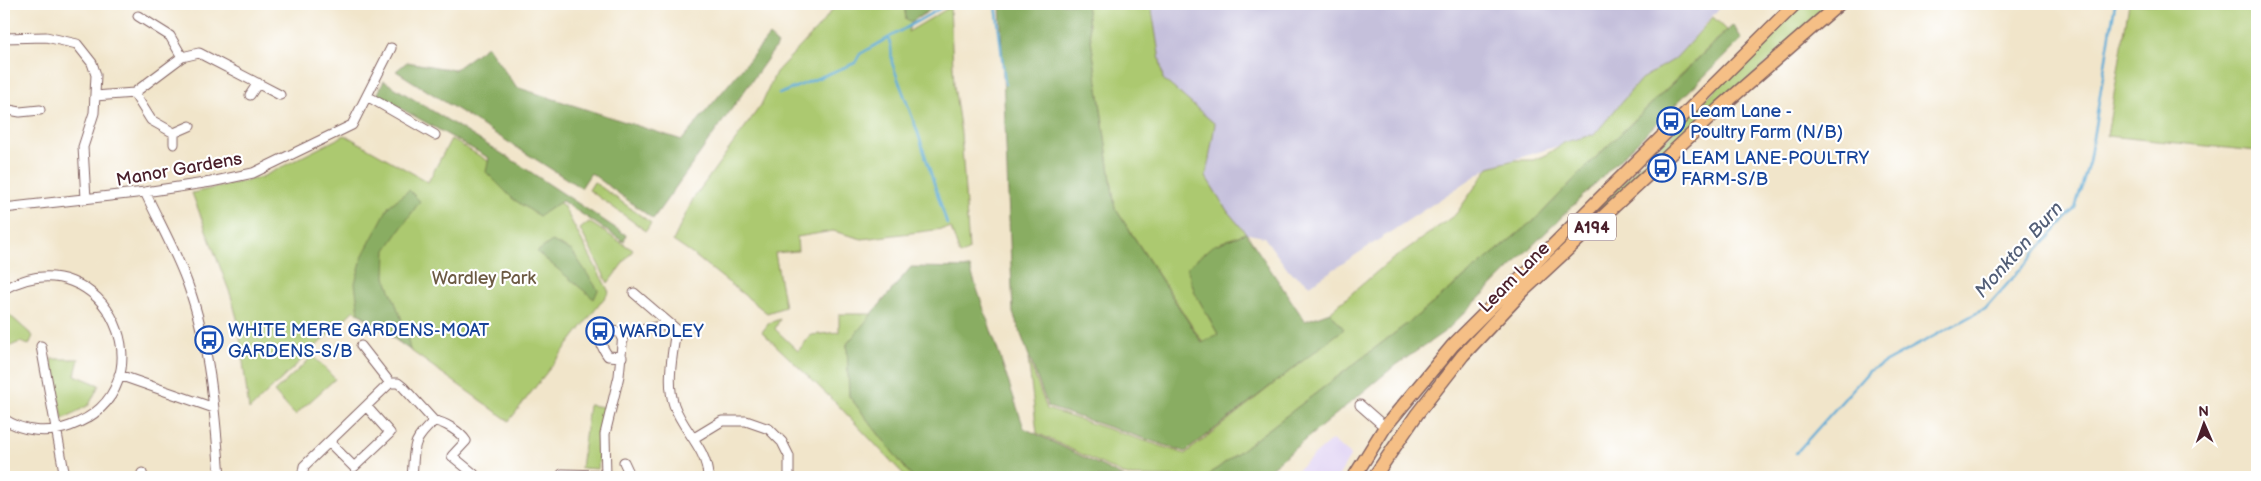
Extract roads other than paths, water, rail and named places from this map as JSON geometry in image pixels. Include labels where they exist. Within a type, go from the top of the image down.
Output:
[{"type":"highway","name":"Leam Lane","points":[[1354,477],[1385,428],[1453,345],[1795,4]]},
{"type":"highway","name":"Leam Lane","points":[[1374,477],[1417,414],[1463,355],[1524,290],[1721,107],[1838,4]]},
{"type":"street","points":[[138,16],[170,36],[182,57]]},
{"type":"street","points":[[4,38],[46,37],[77,44],[92,63],[96,75],[94,113],[83,147],[86,199]]},
{"type":"street","name":"Manor Gardens","points":[[4,208],[145,192],[211,182],[253,173],[352,125],[391,48]]},
{"type":"street","points":[[95,96],[134,93],[182,57],[199,53],[280,95]]},
{"type":"street","points":[[250,95],[258,82]]},
{"type":"street","points":[[134,93],[151,120],[174,133]]},
{"type":"street","points":[[367,96],[435,134]]},
{"type":"street","points":[[4,109],[20,112],[40,110]]},
{"type":"street","points":[[174,133],[190,126]]},
{"type":"street","points":[[174,133],[174,144]]},
{"type":"street","points":[[145,192],[187,281],[200,324],[214,408],[220,477]]},
{"type":"street","points":[[4,289],[19,281],[49,277],[72,282],[96,296],[109,310],[121,338],[122,366],[116,386],[103,405],[84,421],[57,431],[42,432],[13,425],[4,420]]},
{"type":"street","points":[[634,293],[676,329],[670,392],[675,408],[704,456],[708,477]]},
{"type":"street","points":[[562,477],[562,474],[606,476],[605,434],[622,356],[623,334],[670,324]]},
{"type":"street","points":[[622,341],[619,332],[613,330],[605,330],[601,338],[601,347],[608,356],[622,356]]},
{"type":"street","points":[[41,346],[65,477]]},
{"type":"street","points":[[361,346],[390,383],[403,387],[434,421],[438,421],[461,434],[466,441],[452,456],[474,474]]},
{"type":"street","points":[[119,375],[214,408]]},
{"type":"street","points":[[302,477],[304,466],[390,383]]},
{"type":"street","points":[[1360,405],[1385,428]]},
{"type":"street","points":[[329,442],[354,467],[390,433],[366,406]]},
{"type":"street","points":[[412,477],[415,443],[418,436],[434,421]]},
{"type":"street","points":[[694,438],[722,421],[746,421],[768,429],[782,442],[789,456],[789,477]]},
{"type":"street","points":[[624,462],[631,477]]},
{"type":"waterway","points":[[996,4],[1005,84]]},
{"type":"waterway","name":"Monkton Burn","points":[[1796,453],[1869,371],[1986,308],[2075,208],[2089,162],[2115,4]]},
{"type":"waterway","points":[[779,94],[855,63],[860,54],[946,5]]},
{"type":"waterway","points":[[888,38],[891,46],[892,63],[917,130],[947,224]]},
{"type":"place","name":"Leam Lane - Poultry Farm (N/B)","points":[[1671,121]]},
{"type":"place","name":"LEAM LANE-POULTRY FARM-S/B","points":[[1662,168]]},
{"type":"place","name":"WARDLEY","points":[[600,331]]},
{"type":"place","name":"WHITE MERE GARDENS-MOAT GARDENS-S/B","points":[[209,340]]},
{"type":"park label","name":"Wardley Park","points":[[484,278]]}]
